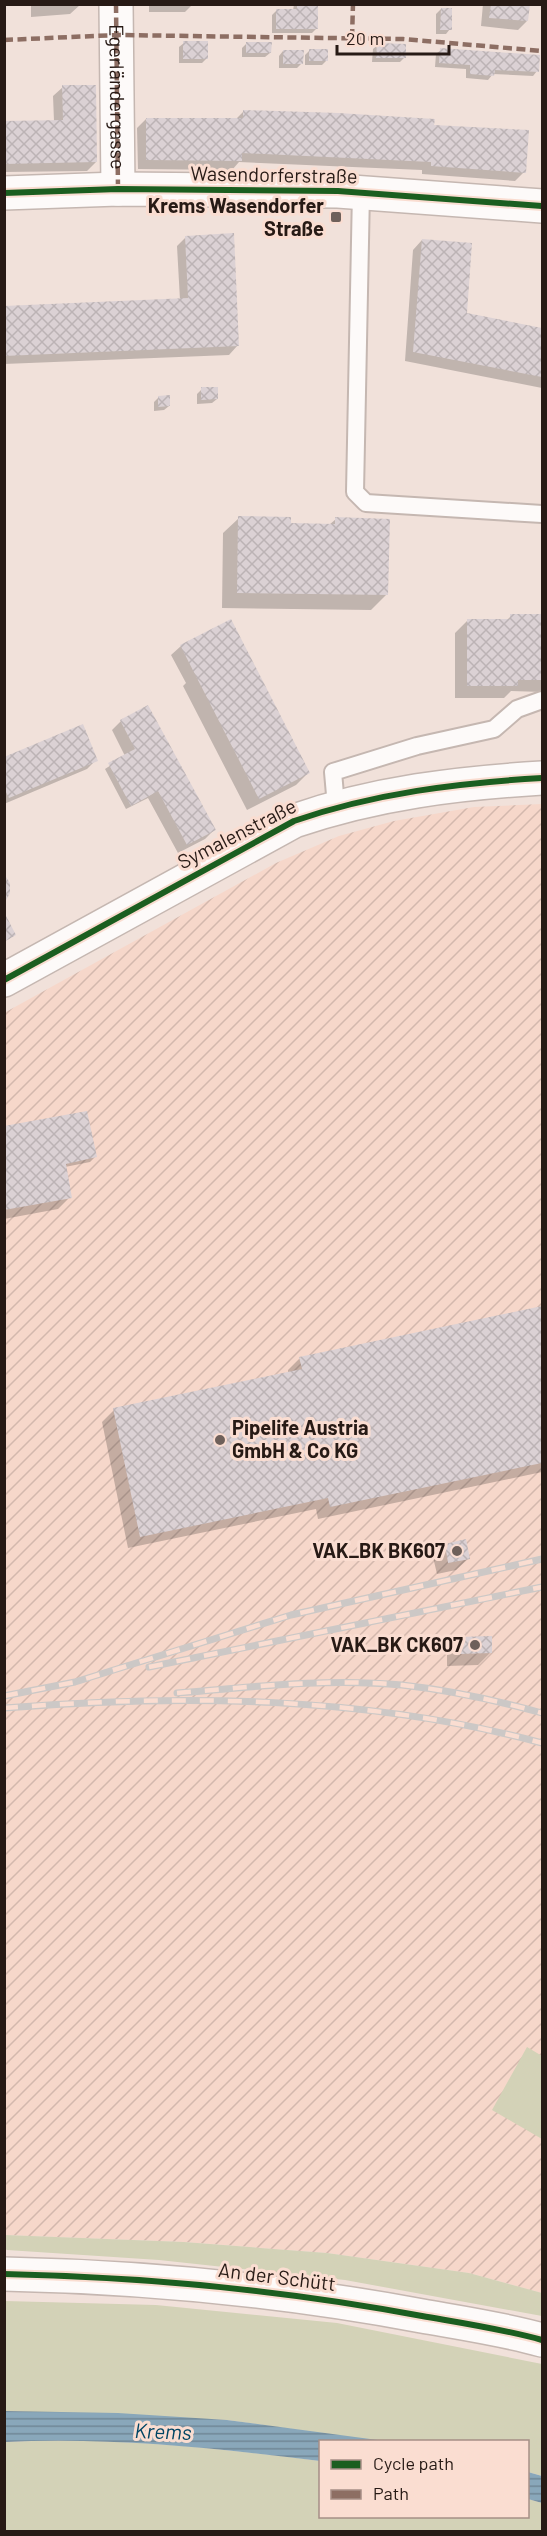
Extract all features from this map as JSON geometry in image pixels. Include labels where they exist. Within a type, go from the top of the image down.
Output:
[{"type":"street","name":"Egerländergasse","points":[[116,4],[118,189]]},
{"type":"street","name":"Wasendorferstraße","points":[[4,193],[118,189],[361,192],[543,206]]},
{"type":"street","name":"Symalenstraße","points":[[4,980],[294,821],[336,806],[393,794],[460,784],[543,778]]},
{"type":"street","name":"An der Schütt","points":[[4,2274],[120,2277],[342,2301],[543,2340]]},
{"type":"lane","points":[[361,192],[355,492],[366,503],[510,510],[543,514]]},
{"type":"lane","points":[[336,806],[333,772],[417,746],[494,729],[517,708],[543,700]]},
{"type":"shaded area","points":[[542,804],[542,2293],[469,2273],[327,2253],[184,2242],[5,2235],[4,1013],[276,863],[339,836],[394,821],[474,807]]},
{"type":"green space","points":[[527,2047],[542,2056],[542,2139],[492,2110]]},
{"type":"green space","points":[[5,2235],[184,2242],[327,2253],[469,2273],[542,2293],[542,2316],[345,2280],[159,2260],[7,2250],[5,2249]]},
{"type":"green space","points":[[5,2301],[156,2305],[337,2323],[542,2364],[542,2476],[529,2472],[529,2440],[371,2440],[227,2420],[5,2411]]},
{"type":"green space","points":[[4,2442],[123,2442],[319,2461],[319,2518],[529,2518],[529,2499],[542,2503],[542,2531],[5,2532]]},
{"type":"water","name":"Krems","points":[[5,2411],[118,2413],[227,2420],[377,2440],[319,2440],[319,2461],[123,2442],[5,2442]]},
{"type":"water","points":[[529,2472],[542,2476],[542,2503],[529,2499]]},
{"type":"building","points":[[297,4],[318,4],[318,29],[276,29],[276,9],[297,9]]},
{"type":"building","points":[[491,4],[530,4],[528,21],[489,18]]},
{"type":"building","points":[[441,8],[452,8],[452,30],[440,30]]},
{"type":"building","points":[[183,41],[208,41],[208,59],[183,59]]},
{"type":"building","points":[[246,42],[272,42],[271,53],[246,53]]},
{"type":"building","points":[[377,43],[406,44],[406,58],[376,58]]},
{"type":"building","points":[[440,48],[540,55],[539,72],[495,70],[494,76],[470,74],[470,65],[439,63]]},
{"type":"building","points":[[309,49],[328,49],[328,61],[309,61]]},
{"type":"building","points":[[283,50],[304,50],[303,64],[283,64]]},
{"type":"building","points":[[62,85],[96,85],[97,162],[4,164],[4,121],[63,120]]},
{"type":"building","points":[[243,110],[435,119],[434,125],[529,130],[526,173],[431,166],[431,162],[242,153],[242,161],[146,160],[146,118],[243,118]]},
{"type":"building","points":[[234,233],[239,346],[4,356],[4,306],[188,298],[185,236]]},
{"type":"building","points":[[422,239],[472,243],[467,313],[542,328],[542,377],[413,352]]},
{"type":"building","points":[[201,387],[218,387],[218,399],[201,400]]},
{"type":"building","points":[[170,395],[170,406],[158,407],[158,396]]},
{"type":"building","points":[[238,516],[291,517],[291,523],[335,524],[335,517],[390,519],[388,595],[237,593]]},
{"type":"building","points":[[510,614],[542,614],[542,680],[518,680],[518,686],[467,686],[467,619],[510,619]]},
{"type":"building","points":[[231,619],[310,773],[259,799],[180,645]]},
{"type":"building","points":[[148,705],[216,830],[187,845],[158,791],[131,806],[108,763],[135,749],[120,720]]},
{"type":"building","points":[[83,724],[98,761],[9,798],[4,788],[4,757]]},
{"type":"building","points":[[4,874],[10,883],[10,893],[4,904]]},
{"type":"building","points":[[4,912],[16,935],[4,942]]},
{"type":"building","points":[[87,1111],[97,1157],[66,1164],[72,1198],[4,1210],[4,1126]]},
{"type":"building","points":[[542,1306],[542,1463],[330,1507],[328,1498],[140,1537],[113,1408],[302,1369],[299,1357]]},
{"type":"building","name":"VAK_BK BK607","points":[[466,1539],[470,1559],[448,1563],[445,1544]]},
{"type":"building","name":"VAK_BK CK607","points":[[492,1636],[492,1653],[459,1654],[458,1637]]},
{"type":"railway","points":[[4,1696],[75,1682],[291,1615],[542,1559]]},
{"type":"railway","points":[[149,1667],[542,1587]]},
{"type":"railway","points":[[177,1693],[290,1684],[374,1683],[455,1693],[542,1713]]},
{"type":"railway","points":[[4,1708],[139,1701],[275,1703],[410,1716],[476,1727],[542,1743]]},
{"type":"marked path","points":[[116,4],[118,189]]},
{"type":"marked path","points":[[352,38],[353,4]]},
{"type":"marked path","points":[[4,40],[117,35],[403,39],[542,51]]},
{"type":"cycle path","points":[[4,193],[118,189],[338,191],[542,206]]},
{"type":"cycle path","points":[[4,980],[294,821],[386,796],[448,786],[542,778]]},
{"type":"cycle path","points":[[4,2274],[109,2278],[266,2292],[482,2326],[542,2340]]},
{"type":"place","name":"Krems Wasendorfer Straße","points":[[336,217]]},
{"type":"place","name":"Pipelife Austria GmbH & Co KG","points":[[220,1440]]},
{"type":"place","name":"VAK_BK BK607","points":[[457,1551]]},
{"type":"place","name":"VAK_BK CK607","points":[[475,1645]]}]
